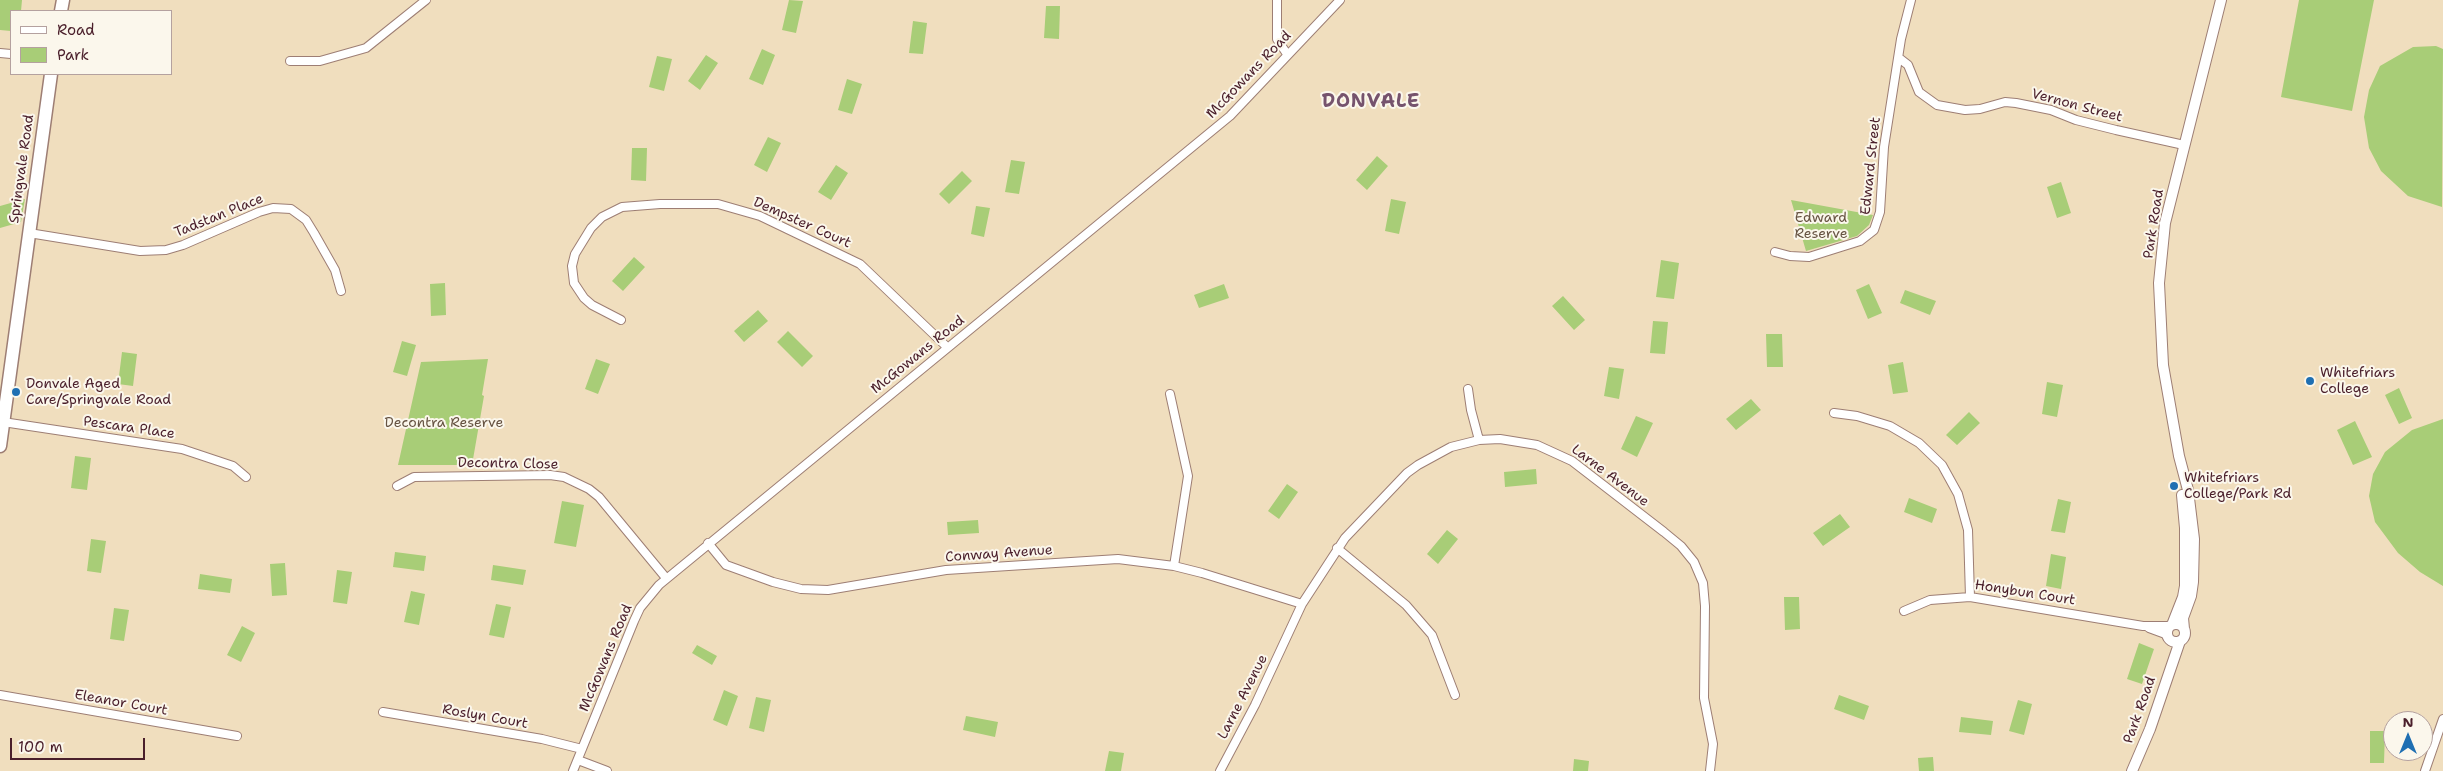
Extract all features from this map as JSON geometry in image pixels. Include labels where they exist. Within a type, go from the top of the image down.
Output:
[{"type":"main road","name":"Springvale Road","points":[[0,446],[51,75]]},
{"type":"street","points":[[290,60],[320,61],[366,48],[426,0]]},
{"type":"street","points":[[1277,0],[1276,39],[1287,54]]},
{"type":"street","name":"McGowans Road","points":[[574,771],[640,608],[666,578],[1230,116],[1340,0]]},
{"type":"street","name":"Edward Street","points":[[1775,252],[1790,256],[1809,257],[1860,241],[1874,230],[1880,212],[1884,147],[1911,0]]},
{"type":"street","name":"Park Road","points":[[2132,771],[2150,728],[2172,658],[2172,633],[2183,598],[2185,579],[2185,528],[2179,456],[2164,365],[2159,283],[2165,224],[2222,0]]},
{"type":"street","name":"Vernon Street","points":[[1899,58],[1908,65],[1920,92],[1937,106],[1972,110],[2005,102],[2016,103],[2051,110],[2076,120],[2108,128],[2184,144]]},
{"type":"street","name":"Dempster Court","points":[[621,320],[592,305],[584,298],[574,284],[572,266],[575,254],[591,228],[602,217],[622,206],[718,204],[760,216],[860,264],[948,347]]},
{"type":"street","name":"Tadstan Place","points":[[28,233],[140,251],[166,250],[183,246],[260,212],[273,208],[291,209],[306,220],[314,233],[335,270],[341,292]]},
{"type":"street","points":[[1468,389],[1478,440]]},
{"type":"street","points":[[1170,394],[1188,476],[1174,566]]},
{"type":"street","points":[[1834,412],[1857,416],[1890,426],[1919,443],[1942,465],[1958,494],[1968,530],[1970,597]]},
{"type":"street","name":"Pescara Place","points":[[3,422],[182,449],[233,466],[246,477]]},
{"type":"street","name":"Larne Avenue","points":[[1220,771],[1270,675],[1302,604],[1337,548],[1393,488],[1418,465],[1451,447],[1478,440],[1518,440],[1537,444],[1563,456],[1664,532],[1681,546],[1694,562],[1703,584],[1704,698],[1713,744],[1710,771]]},
{"type":"street","name":"Park Road","points":[[2172,633],[2185,634],[2183,618],[2191,596],[2193,582],[2194,538],[2188,490],[2179,456]]},
{"type":"street","name":"Decontra Close","points":[[397,486],[414,477],[550,475],[564,477],[589,489],[599,497],[666,578]]},
{"type":"street","name":"Conway Avenue","points":[[708,544],[722,562],[733,568],[773,582],[813,590],[828,590],[946,570],[1118,559],[1174,566],[1302,604]]},
{"type":"street","points":[[1337,548],[1406,605],[1432,635],[1455,696]]},
{"type":"street","name":"Honybun Court","points":[[1904,611],[1930,600],[1970,597],[2143,626],[2172,633]]},
{"type":"street","name":"Eleanor Court","points":[[0,694],[237,736]]},
{"type":"street","name":"Roslyn Court","points":[[383,712],[542,739],[582,749]]},
{"type":"street","points":[[2425,771],[2443,719]]},
{"type":"street","points":[[578,760],[606,771]]},
{"type":"green space","points":[[0,0],[22,0],[21,10],[10,10],[10,31],[0,30]]},
{"type":"green space","points":[[789,0],[803,1],[796,33],[782,30]]},
{"type":"green space","points":[[2299,0],[2374,0],[2352,111],[2281,97]]},
{"type":"green space","points":[[1046,6],[1060,6],[1059,39],[1044,38]]},
{"type":"green space","points":[[913,21],[927,23],[923,54],[909,53]]},
{"type":"green space","points":[[2436,46],[2443,49],[2442,207],[2408,196],[2381,171],[2369,148],[2364,117],[2369,90],[2380,66],[2413,47]]},
{"type":"green space","points":[[762,49],[775,55],[763,85],[749,79]]},
{"type":"green space","points":[[706,55],[718,63],[700,90],[688,81]]},
{"type":"green space","points":[[657,56],[672,59],[664,91],[649,87]]},
{"type":"green space","points":[[847,79],[862,84],[852,114],[838,110]]},
{"type":"green space","points":[[768,137],[781,143],[767,172],[754,165]]},
{"type":"green space","points":[[632,148],[647,148],[646,181],[631,180]]},
{"type":"green space","points":[[1377,156],[1388,166],[1367,190],[1356,180]]},
{"type":"green space","points":[[1011,160],[1025,162],[1019,194],[1005,192]]},
{"type":"green space","points":[[836,165],[848,173],[831,200],[818,192]]},
{"type":"green space","points":[[962,171],[972,181],[949,204],[939,194]]},
{"type":"green space","points":[[2061,182],[2071,213],[2057,218],[2047,187]]},
{"type":"green space","points":[[25,199],[21,222],[0,228],[0,206]]},
{"type":"green space","points":[[1391,199],[1406,202],[1399,234],[1385,231]]},
{"type":"green space","name":"Edward Reserve","points":[[1791,200],[1873,215],[1869,225],[1857,236],[1806,251]]},
{"type":"green space","points":[[976,206],[990,208],[984,237],[971,234]]},
{"type":"green space","points":[[634,257],[645,267],[623,291],[612,281]]},
{"type":"green space","points":[[1661,260],[1679,263],[1674,299],[1656,297]]},
{"type":"green space","points":[[445,283],[446,315],[431,316],[430,284]]},
{"type":"green space","points":[[1224,284],[1229,298],[1199,308],[1194,295]]},
{"type":"green space","points":[[1869,284],[1882,313],[1868,319],[1856,290]]},
{"type":"green space","points":[[1905,290],[1936,301],[1930,315],[1900,303]]},
{"type":"green space","points":[[1563,296],[1585,320],[1574,330],[1552,306]]},
{"type":"green space","points":[[758,310],[768,321],[744,342],[734,331]]},
{"type":"green space","points":[[1653,321],[1668,322],[1665,354],[1650,353]]},
{"type":"green space","points":[[788,331],[813,356],[802,367],[777,342]]},
{"type":"green space","points":[[1766,334],[1782,334],[1783,367],[1767,367]]},
{"type":"green space","points":[[402,341],[416,345],[407,376],[393,372]]},
{"type":"green space","points":[[122,352],[137,354],[133,386],[118,384]]},
{"type":"green space","name":"Decontra Reserve","points":[[488,359],[482,395],[484,396],[472,465],[398,465],[421,362]]},
{"type":"green space","points":[[596,359],[610,364],[598,394],[585,389]]},
{"type":"green space","points":[[1903,362],[1908,392],[1893,394],[1888,365]]},
{"type":"green space","points":[[1609,367],[1624,369],[1619,399],[1604,396]]},
{"type":"green space","points":[[2047,382],[2063,385],[2057,417],[2042,414]]},
{"type":"green space","points":[[2399,388],[2412,418],[2399,424],[2385,395]]},
{"type":"green space","points":[[1751,399],[1761,410],[1736,430],[1726,419]]},
{"type":"green space","points":[[1969,412],[1980,423],[1957,445],[1946,435]]},
{"type":"green space","points":[[1636,416],[1653,423],[1637,457],[1621,449]]},
{"type":"green space","points":[[2443,419],[2443,586],[2420,572],[2398,553],[2375,522],[2369,496],[2373,474],[2385,452],[2412,430]]},
{"type":"green space","points":[[2355,421],[2372,457],[2353,465],[2337,430]]},
{"type":"green space","points":[[75,456],[91,458],[87,490],[71,488]]},
{"type":"green space","points":[[1536,469],[1537,484],[1505,487],[1504,472]]},
{"type":"green space","points":[[1287,484],[1298,492],[1279,519],[1268,511]]},
{"type":"green space","points":[[1909,498],[1937,509],[1932,523],[1904,512]]},
{"type":"green space","points":[[2058,499],[2071,502],[2065,533],[2051,531]]},
{"type":"green space","points":[[562,501],[584,505],[576,547],[554,543]]},
{"type":"green space","points":[[1840,514],[1850,527],[1823,546],[1813,533]]},
{"type":"green space","points":[[978,520],[979,533],[948,535],[947,522]]},
{"type":"green space","points":[[1447,530],[1458,539],[1438,564],[1427,554]]},
{"type":"green space","points":[[91,539],[106,541],[101,573],[87,571]]},
{"type":"green space","points":[[395,552],[426,556],[424,571],[393,567]]},
{"type":"green space","points":[[2051,554],[2066,557],[2061,589],[2046,586]]},
{"type":"green space","points":[[285,563],[287,595],[272,596],[270,564]]},
{"type":"green space","points":[[493,565],[526,570],[523,585],[491,580]]},
{"type":"green space","points":[[337,570],[352,572],[347,604],[333,602]]},
{"type":"green space","points":[[200,574],[232,579],[230,593],[198,589]]},
{"type":"green space","points":[[411,591],[425,594],[419,625],[404,622]]},
{"type":"green space","points":[[1784,597],[1799,597],[1800,629],[1785,630]]},
{"type":"green space","points":[[496,604],[511,607],[504,638],[489,635]]},
{"type":"green space","points":[[114,608],[129,610],[124,641],[110,639]]},
{"type":"green space","points":[[242,626],[255,633],[241,662],[227,655]]},
{"type":"green space","points":[[2139,643],[2154,649],[2142,684],[2127,679]]},
{"type":"green space","points":[[697,645],[717,656],[712,665],[692,653]]},
{"type":"green space","points":[[724,690],[738,696],[727,726],[713,720]]},
{"type":"green space","points":[[1839,695],[1869,706],[1864,720],[1834,709]]},
{"type":"green space","points":[[756,697],[771,700],[764,732],[749,728]]},
{"type":"green space","points":[[2018,700],[2032,704],[2024,735],[2009,731]]},
{"type":"green space","points":[[966,716],[998,722],[995,737],[963,730]]},
{"type":"green space","points":[[1961,717],[1993,721],[1991,735],[1959,732]]},
{"type":"green space","points":[[2370,731],[2383,731],[2384,763],[2370,763]]},
{"type":"green space","points":[[1109,751],[1124,753],[1121,771],[1105,771]]},
{"type":"green space","points":[[1933,757],[1934,771],[1919,771],[1918,758]]},
{"type":"green space","points":[[1574,759],[1589,761],[1588,771],[1573,771]]},
{"type":"place","name":"Whitefriars College","points":[[2310,381]]},
{"type":"place","name":"Donvale Aged Care/Springvale Road","points":[[16,392]]},
{"type":"place","name":"Whitefriars College/Park Rd","points":[[2174,486]]},
{"type":"district","name":"DONVALE","points":[[1371,102]]}]
